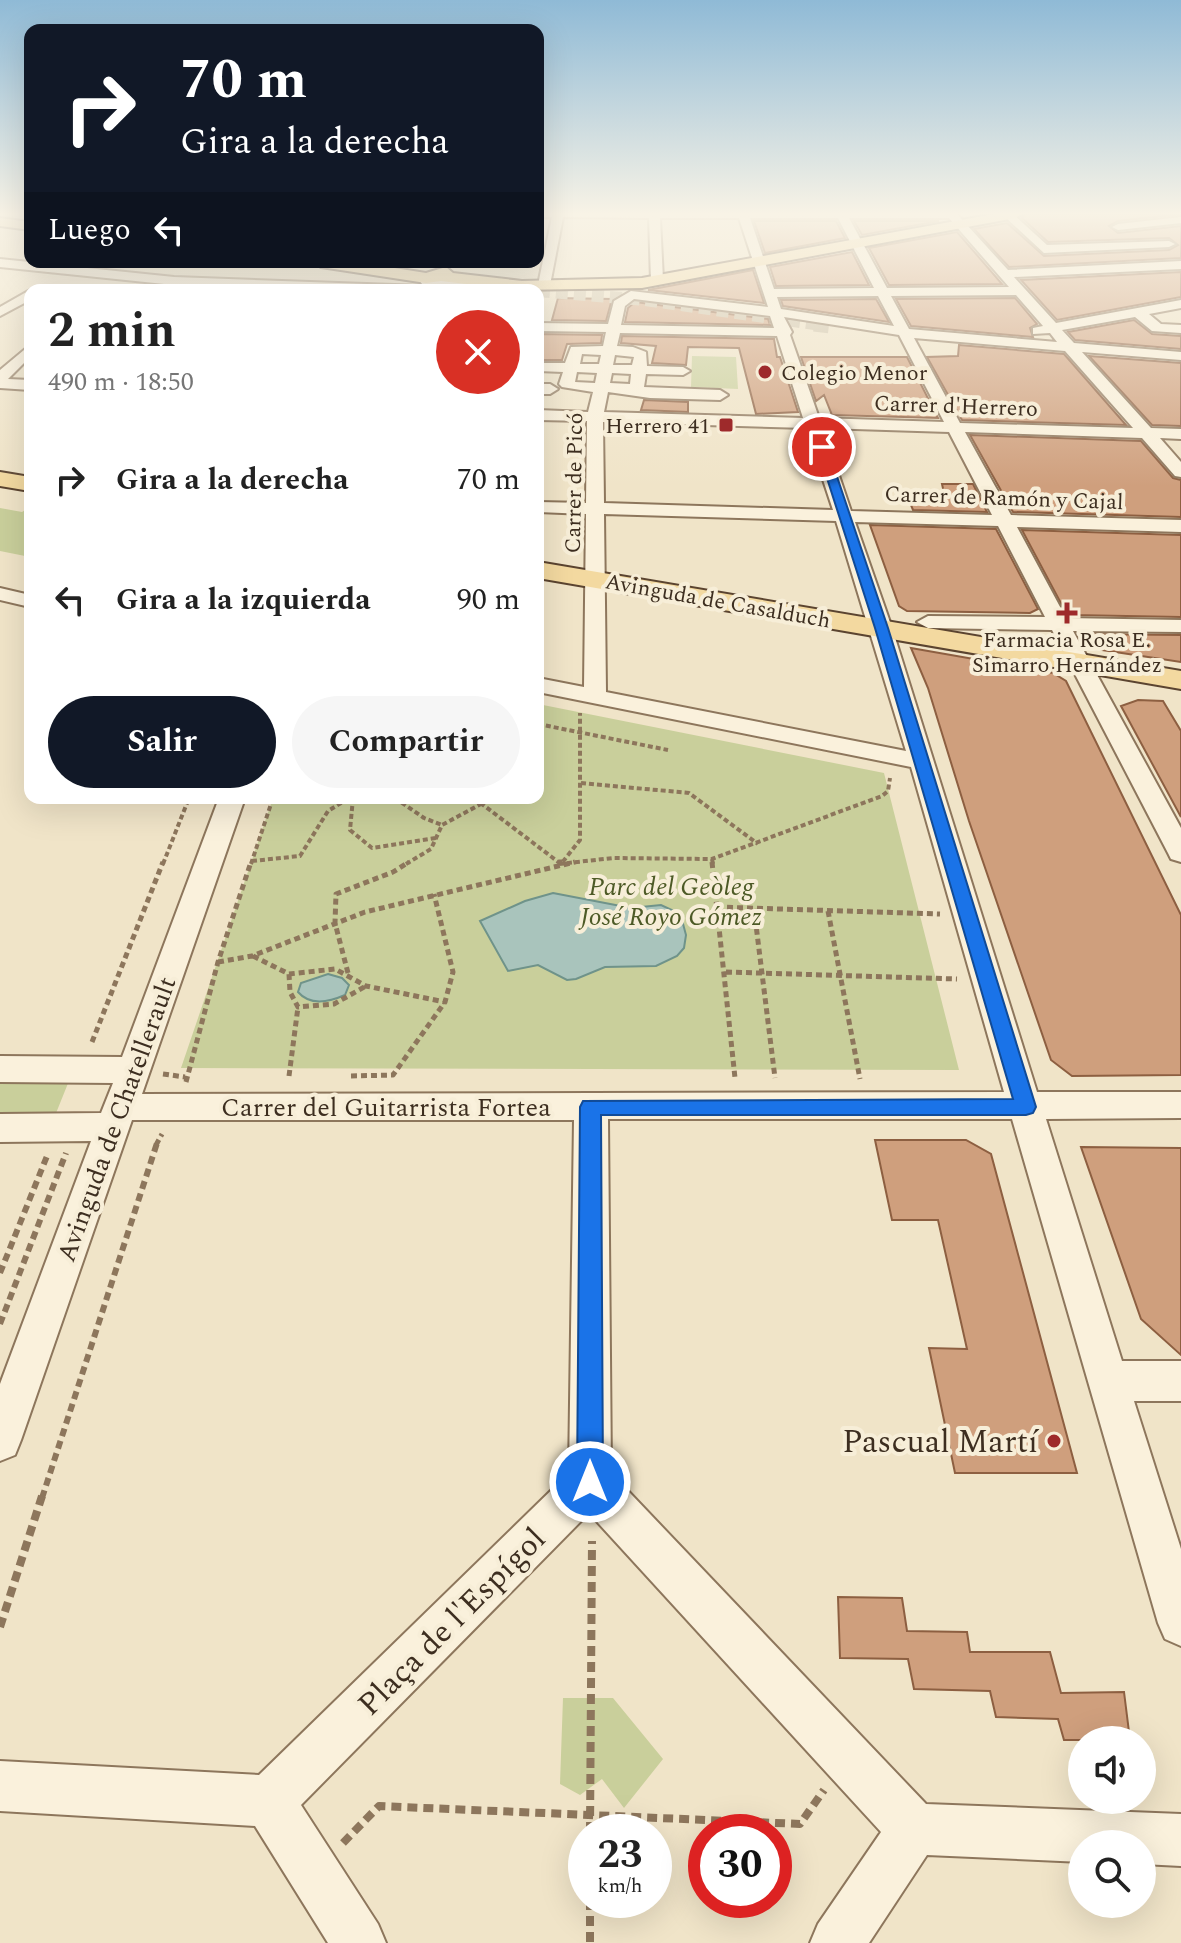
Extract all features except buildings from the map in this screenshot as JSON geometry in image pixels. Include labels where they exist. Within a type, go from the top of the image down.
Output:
[{"type":"main road","points":[[0,479],[24,483]]},
{"type":"main road","name":"Avinguda de Casalduch","points":[[544,571],[1181,680]]},
{"type":"street","name":"Carrer de Picó","points":[[588,703],[595,579],[595,417],[619,305]]},
{"type":"street","points":[[736,305],[903,331],[1181,356]]},
{"type":"street","points":[[775,305],[881,628],[1181,1623]]},
{"type":"street","points":[[889,305],[1181,853]]},
{"type":"street","points":[[1031,305],[1181,472]]},
{"type":"street","points":[[990,341],[1177,305]]},
{"type":"street","points":[[1,312],[24,314]]},
{"type":"street","points":[[1138,312],[1157,328],[1181,329]]},
{"type":"street","points":[[544,321],[614,328],[785,332]]},
{"type":"street","points":[[830,326],[903,331]]},
{"type":"street","points":[[632,389],[637,386],[641,355],[645,351],[571,349],[567,384],[650,393],[720,395]]},
{"type":"street","points":[[0,380],[24,355]]},
{"type":"street","points":[[544,367],[683,371]]},
{"type":"street","points":[[0,380],[24,384]]},
{"type":"street","name":"Carrer d'Herrero","points":[[544,415],[1181,434]]},
{"type":"street","name":"Carrer de Ramón y Cajal","points":[[544,507],[1181,526]]},
{"type":"street","points":[[0,594],[24,598]]},
{"type":"street","points":[[928,622],[1181,626]]},
{"type":"street","points":[[544,687],[588,703],[924,770]]},
{"type":"street","name":"Avinguda de Chatellerault","points":[[0,1440],[230,804]]},
{"type":"street","points":[[0,1069],[133,1070]]},
{"type":"street","name":"Carrer del Guitarrista Fortea","points":[[0,1128],[58,1127],[116,1117],[184,1092],[591,1107],[1181,1105]]},
{"type":"street","points":[[591,1107],[590,1482],[914,1829],[1181,1840]]},
{"type":"street","points":[[1108,1381],[1181,1381]]},
{"type":"street","name":"Plaça de l'Espígol","points":[[269,1801],[590,1482]]},
{"type":"street","points":[[0,1786],[269,1801],[359,1943]]},
{"type":"street","points":[[837,1943],[914,1829]]},
{"type":"path","points":[[561,864],[580,840],[582,733],[588,703]]},
{"type":"path","points":[[544,725],[668,750]]},
{"type":"path","points":[[218,962],[252,956],[365,912],[561,864],[613,858],[712,859],[882,796],[890,786],[888,778],[924,770]]},
{"type":"path","points":[[581,783],[689,793],[759,844]]},
{"type":"path","points":[[81,1069],[187,804]]},
{"type":"path","points":[[0,1627],[4,1606],[157,1142],[184,1092],[218,962],[271,804]]},
{"type":"path","points":[[252,861],[300,856],[328,811],[340,804]]},
{"type":"path","points":[[351,804],[350,830],[372,848],[436,838]]},
{"type":"path","points":[[404,804],[424,818],[442,825]]},
{"type":"path","points":[[348,973],[331,910],[336,894],[393,872],[431,849],[442,825],[481,804],[561,864]]},
{"type":"path","points":[[712,859],[726,972],[737,1107]]},
{"type":"path","points":[[348,1076],[393,1075],[445,1002],[453,972],[434,894]]},
{"type":"path","points":[[717,907],[968,915]]},
{"type":"path","points":[[754,909],[778,1107]]},
{"type":"path","points":[[828,911],[865,1107]]},
{"type":"path","points":[[252,956],[289,974],[335,969],[348,973],[366,986],[445,1002]]},
{"type":"path","points":[[726,972],[987,980]]},
{"type":"path","points":[[289,974],[290,992],[298,1007],[289,1076]]},
{"type":"path","points":[[298,1007],[331,1006],[348,1000],[366,986]]},
{"type":"path","points":[[133,1070],[184,1092]]},
{"type":"path","points":[[274,1076],[304,1076]]},
{"type":"path","points":[[184,1092],[202,1077]]},
{"type":"path","points":[[0,1273],[58,1127]]},
{"type":"path","points":[[590,1814],[592,1541]]},
{"type":"path","points":[[672,1819],[800,1824],[848,1759]]},
{"type":"path","points":[[315,1873],[379,1806],[568,1814]]},
{"type":"path","points":[[590,1918],[590,1943]]},
{"type":"green space","points":[[692,356],[736,357],[738,389],[691,387]]},
{"type":"green space","points":[[0,508],[22,512],[24,556],[0,551]]},
{"type":"green space","name":"Parc del Geòleg José Royo Gómez","points":[[544,705],[884,773],[959,1070],[181,1068],[271,804],[544,804]]},
{"type":"green space","points":[[0,1061],[77,1061],[46,1138],[0,1138]]},
{"type":"green space","points":[[563,1698],[613,1698],[663,1759],[624,1808],[602,1779],[580,1795],[560,1784]]},
{"type":"water","points":[[553,893],[631,908],[661,905],[682,920],[686,935],[684,948],[677,956],[656,966],[605,967],[576,979],[567,980],[538,965],[508,971],[480,921],[525,901]]},
{"type":"water","points":[[328,974],[342,978],[349,985],[345,995],[320,1001],[308,999],[298,992],[301,983]]},
{"type":"tunnel","points":[[678,305],[828,326]]},
{"type":"tunnel","points":[[814,324],[830,326]]},
{"type":"place","name":"Colegio Menor","points":[[765,372]]},
{"type":"place","name":"Herrero 41","points":[[726,425]]},
{"type":"place","name":"Farmacia Rosa E. Simarro Hernández","points":[[1067,613]]},
{"type":"place","name":"Pascual Martí","points":[[1054,1441]]},
{"type":"route","points":[[590,1482],[591,1107],[1026,1107],[881,628],[822,447]]}]
